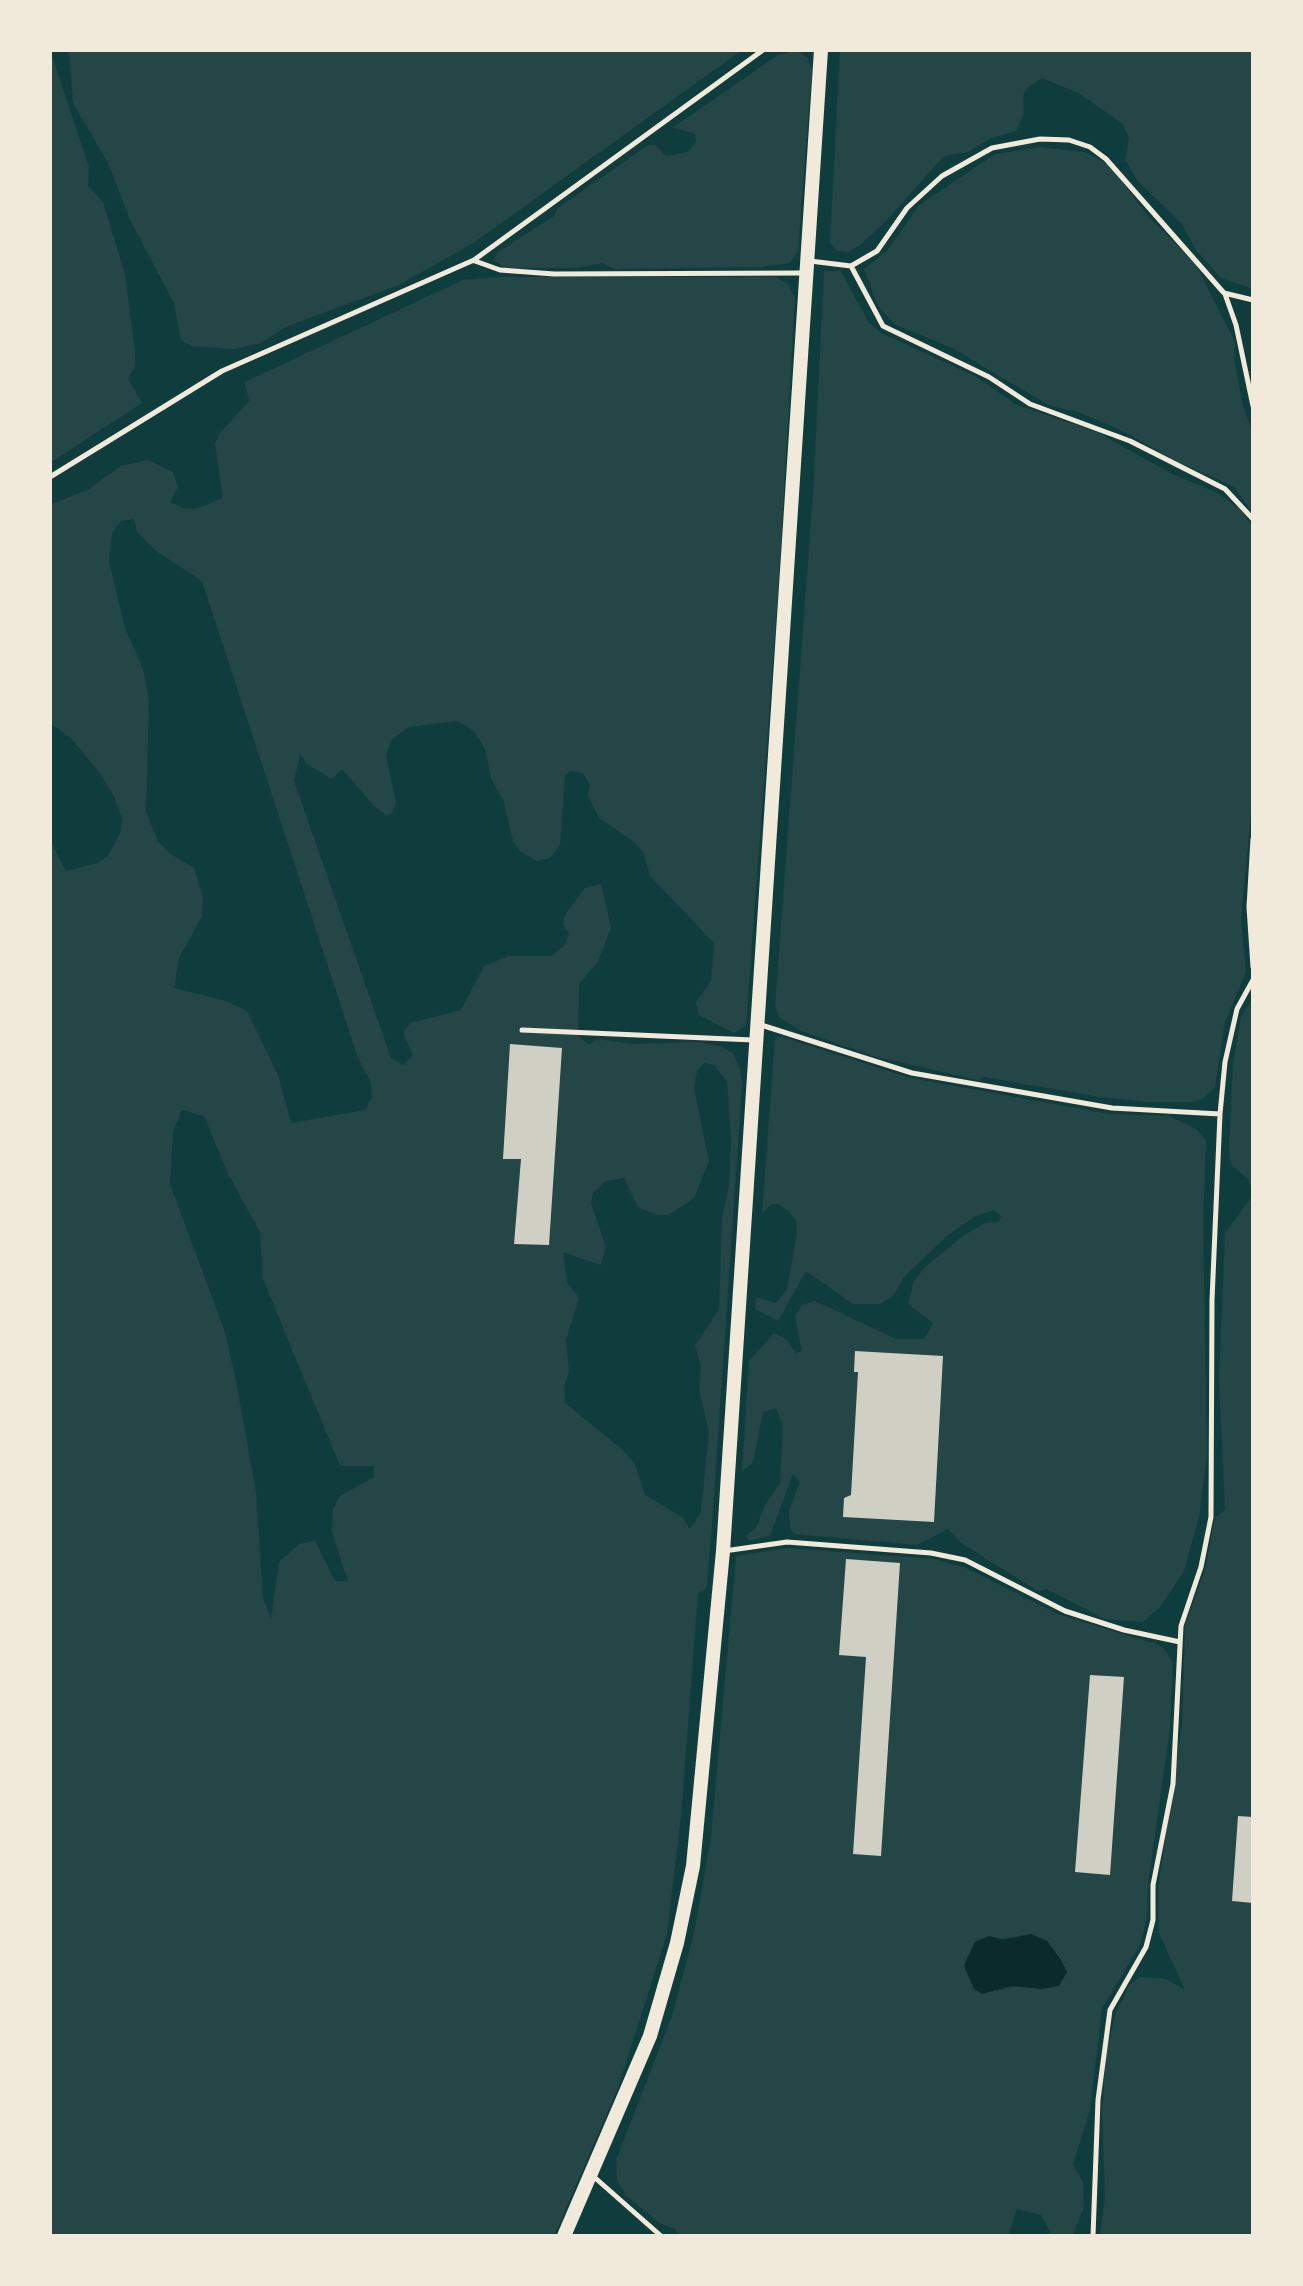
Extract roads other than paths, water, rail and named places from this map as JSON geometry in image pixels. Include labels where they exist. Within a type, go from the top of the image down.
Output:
[{"type":"main road","points":[[564,2236],[650,2036],[685,1909],[693,1866],[723,1551],[821,52]]},
{"type":"lane","points":[[50,477],[222,371],[474,260],[763,50]]},
{"type":"lane","points":[[474,260],[500,270],[554,274],[851,266],[877,251],[907,208],[942,176],[992,148],[1040,139],[1069,140],[1090,147],[1106,159],[1224,293],[1242,351],[1253,406]]},
{"type":"lane","points":[[851,266],[883,326],[976,370],[1030,404],[1130,441],[1225,489],[1253,519]]},
{"type":"lane","points":[[1224,293],[1253,300]]},
{"type":"lane","points":[[1253,839],[1249,907],[1253,967]]},
{"type":"lane","points":[[1093,2236],[1098,2100],[1110,2010],[1146,1947],[1153,1920],[1153,1885],[1173,1784],[1181,1626],[1201,1567],[1211,1517],[1212,1300],[1220,1114],[1225,1062],[1237,1009],[1253,980]]},
{"type":"lane","points":[[757,1024],[927,1076],[1112,1108],[1220,1114]]},
{"type":"lane","points":[[522,1030],[756,1040]]},
{"type":"lane","points":[[723,1551],[787,1542],[931,1553],[965,1560],[1065,1611],[1124,1630],[1180,1642]]},
{"type":"lane","points":[[592,2175],[661,2236]]}]
